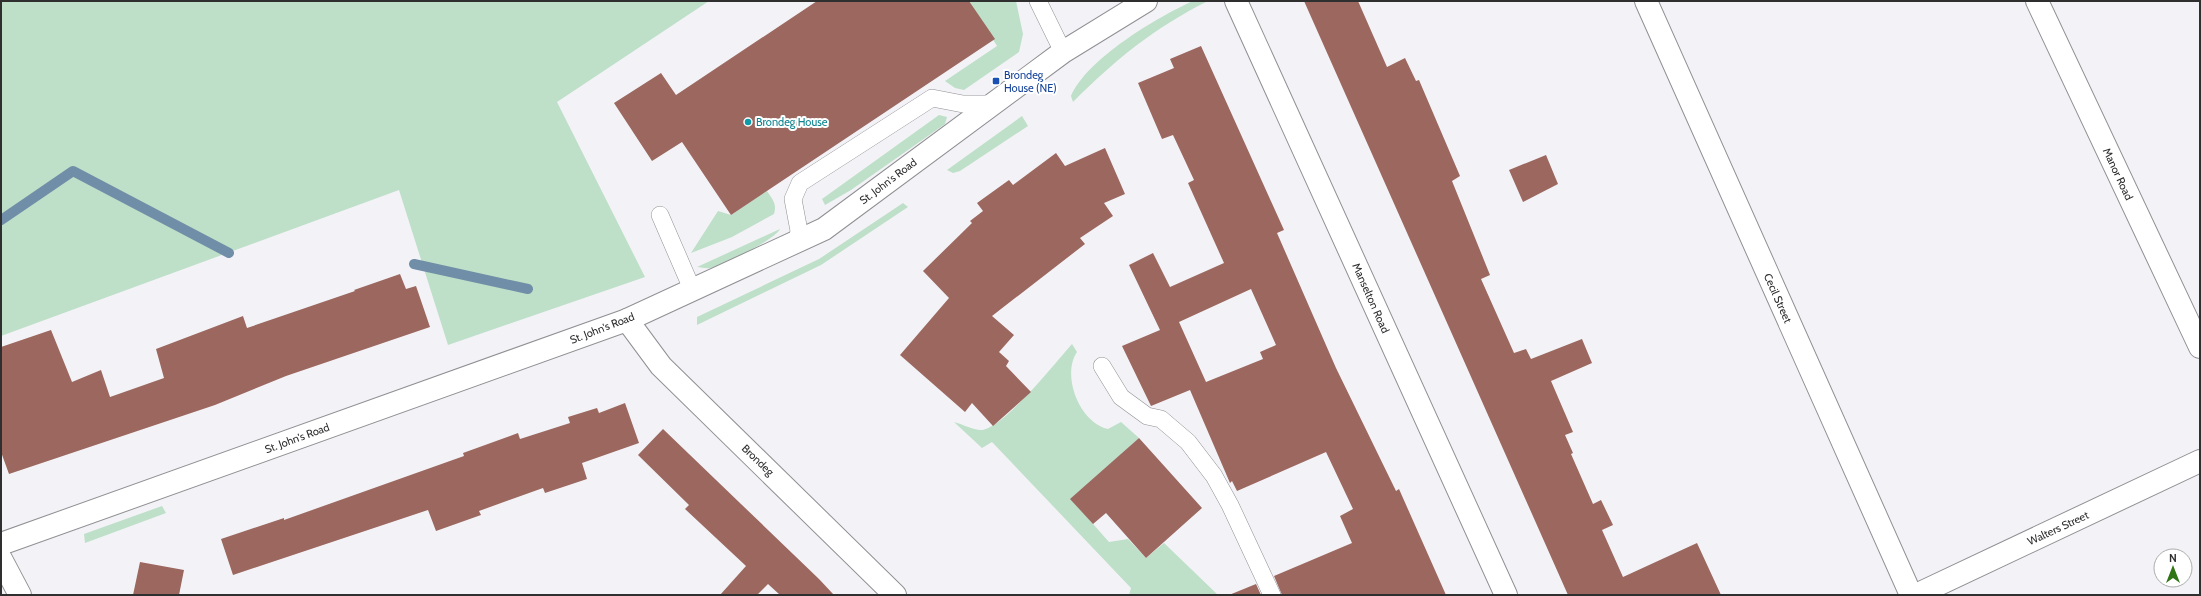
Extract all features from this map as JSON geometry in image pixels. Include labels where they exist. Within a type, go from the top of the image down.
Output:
[{"type":"street","name":"St. John's Road","points":[[1,544],[627,320],[824,229],[1063,52],[1146,1]]},
{"type":"street","name":"Manselton Road","points":[[1236,1],[1506,595]]},
{"type":"street","name":"Cecil Street","points":[[1646,1],[1911,595]]},
{"type":"street","name":"Manor Road","points":[[2037,1],[2200,347]]},
{"type":"street","name":"Brondeg","points":[[627,320],[661,366],[895,595]]},
{"type":"street","name":"Walters Street","points":[[1916,595],[2200,461]]},
{"type":"street","points":[[1,559],[20,595]]},
{"type":"lane","points":[[1038,1],[1063,52]]},
{"type":"lane","points":[[797,241],[799,231],[794,199],[800,183],[932,98],[963,104],[993,104]]},
{"type":"lane","points":[[660,215],[692,289]]},
{"type":"lane","points":[[1102,366],[1122,397],[1147,416],[1161,419],[1188,442],[1214,476],[1230,505],[1272,595]]},
{"type":"green space","points":[[1,1],[709,1],[557,102],[645,277],[448,345],[399,190],[1,336]]},
{"type":"green space","points":[[969,1],[1016,1],[1023,34],[1019,52],[964,90],[955,88],[945,81],[997,46]]},
{"type":"green space","points":[[1193,1],[1208,1],[1188,11],[1153,33],[1120,58],[1073,102],[1071,96],[1079,82],[1107,54],[1143,28]]},
{"type":"green space","points":[[939,115],[947,117],[945,124],[851,190],[825,205],[822,199]]},
{"type":"green space","points":[[1022,116],[1028,126],[960,171],[953,173],[947,170]]},
{"type":"green space","points":[[767,191],[775,205],[774,214],[732,237],[691,253],[718,211],[731,215]]},
{"type":"green space","points":[[903,203],[908,207],[821,265],[697,325],[697,317],[819,259]]},
{"type":"green space","points":[[780,229],[769,239],[748,252],[710,268],[697,267]]},
{"type":"green space","points":[[1072,344],[1077,352],[1071,373],[1072,385],[1076,397],[1089,418],[1098,425],[1108,429],[1121,422],[1139,438],[1071,499],[1109,542],[1128,539],[1146,558],[1164,543],[1218,595],[1129,595],[1131,588],[992,442],[982,448],[954,422],[978,430],[991,427],[1002,419],[1029,393]]},
{"type":"green space","points":[[162,506],[166,513],[85,543],[84,534]]},
{"type":"building","name":"Brondeg House","points":[[817,1],[969,1],[995,39],[731,215],[682,142],[652,161],[614,103],[661,73],[676,95]]},
{"type":"building","points":[[1304,1],[1358,1],[1387,67],[1405,58],[1416,81],[1419,80],[1460,176],[1452,181],[1490,275],[1481,279],[1514,353],[1526,349],[1531,359],[1582,339],[1592,363],[1551,381],[1573,432],[1565,435],[1573,453],[1571,454],[1593,504],[1601,500],[1613,525],[1602,530],[1623,577],[1697,543],[1721,595],[1568,595]]},
{"type":"building","points":[[1201,46],[1284,230],[1277,233],[1336,368],[1396,491],[1399,489],[1446,595],[1282,595],[1274,576],[1352,543],[1340,516],[1353,509],[1326,452],[1237,491],[1232,481],[1230,483],[1190,390],[1151,406],[1122,346],[1160,330],[1129,265],[1153,253],[1170,287],[1224,263],[1188,183],[1194,180],[1173,135],[1162,139],[1138,83],[1174,68],[1170,59]],"holes":[[[1251,289],[1276,345],[1260,352],[1263,359],[1206,382],[1179,322]]]},
{"type":"building","points":[[1105,148],[1125,194],[1104,203],[1113,216],[1080,238],[1085,244],[992,316],[1014,335],[999,352],[1009,361],[1006,366],[1031,392],[993,426],[972,403],[965,412],[900,355],[949,298],[923,271],[972,223],[970,221],[983,211],[977,203],[1009,180],[1013,185],[1056,153],[1065,166]]},
{"type":"building","points":[[1546,155],[1558,184],[1523,202],[1509,170]]},
{"type":"building","points":[[400,274],[406,289],[416,286],[430,327],[286,376],[215,405],[9,474],[1,452],[1,347],[51,330],[72,382],[101,370],[110,397],[164,378],[156,349],[243,316],[247,328]]},
{"type":"building","points":[[625,403],[639,443],[582,463],[587,479],[545,493],[543,488],[479,511],[481,515],[436,531],[428,510],[233,575],[221,539],[284,518],[284,520],[464,456],[463,453],[518,433],[520,439],[570,423],[568,417],[597,408],[599,413]]},
{"type":"building","points":[[663,429],[834,595],[780,595],[768,584],[757,595],[720,595],[746,566],[685,509],[689,505],[638,455]]},
{"type":"building","points":[[1139,438],[1202,508],[1146,558],[1106,513],[1093,524],[1070,499]]},
{"type":"building","points":[[140,562],[184,570],[179,595],[133,595]]},
{"type":"building","points":[[1256,584],[1261,595],[1229,595]]},
{"type":"waterway","points":[[1,220],[73,171],[229,253]]},
{"type":"waterway","points":[[414,264],[528,289]]},
{"type":"place","name":"Brondeg House (NE)","points":[[996,81]]},
{"type":"place","name":"Brondeg House","points":[[748,122]]}]
